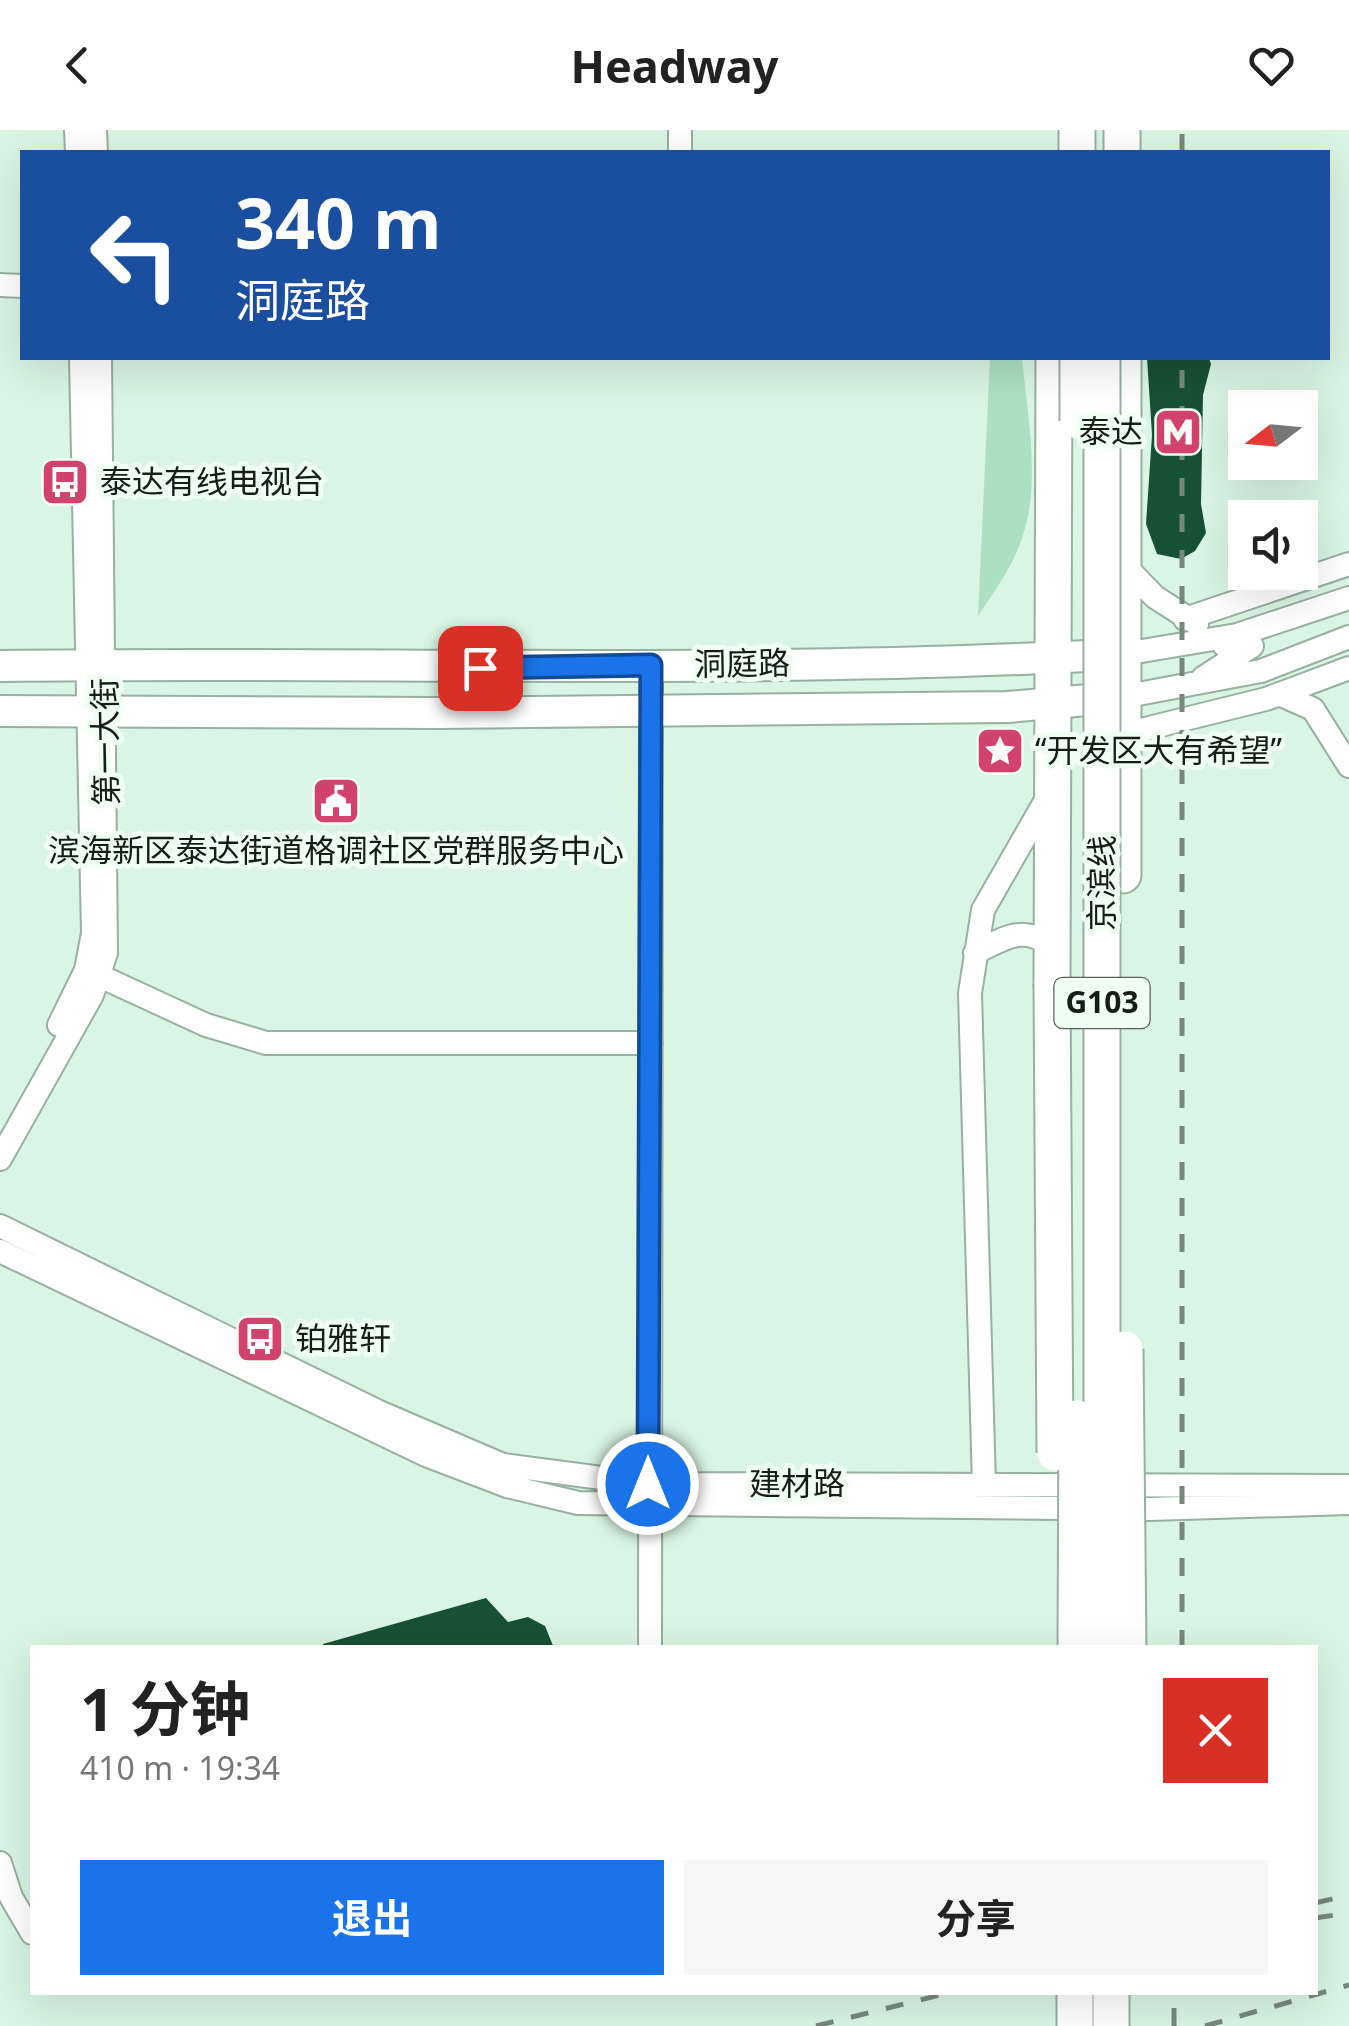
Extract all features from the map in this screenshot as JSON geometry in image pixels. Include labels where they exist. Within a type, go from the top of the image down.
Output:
[{"type":"highway","points":[[1054,360],[1052,984],[1058,1645]]},
{"type":"highway","name":"京滨线","points":[[1076,1645],[1078,360]]},
{"type":"highway","name":"京滨线","points":[[1102,360],[1102,1645]]},
{"type":"highway","points":[[1123,360],[1128,1645]]},
{"type":"highway","points":[[1075,1995],[1076,2026]]},
{"type":"highway","points":[[1111,1995],[1111,2026]]},
{"type":"main road","name":"洞庭路","points":[[0,666],[651,665],[1124,654]]},
{"type":"main road","name":"洞庭路","points":[[0,711],[651,710],[1055,703],[1122,697]]},
{"type":"street","name":"第一大街","points":[[0,1159],[93,973],[108,931],[82,360]]},
{"type":"street","name":"第一大街","points":[[97,666],[100,360]]},
{"type":"street","points":[[1185,619],[1349,564]]},
{"type":"street","points":[[1125,566],[1185,619],[1254,637]]},
{"type":"street","points":[[1196,682],[1254,637],[1349,598]]},
{"type":"street","points":[[1124,654],[1254,637],[1349,606]]},
{"type":"street","points":[[1123,764],[1145,729],[1168,704],[1188,693],[1261,671],[1349,636]]},
{"type":"street","points":[[650,1645],[651,665]]},
{"type":"street","points":[[1145,729],[1279,694],[1346,670]]},
{"type":"street","points":[[1346,670],[1328,693],[1346,748]]},
{"type":"street","points":[[1122,697],[1261,671]]},
{"type":"street","points":[[1279,694],[1313,710],[1346,748]]},
{"type":"street","points":[[984,1485],[970,993],[983,910],[1055,784]]},
{"type":"street","points":[[976,953],[1014,933],[1037,935],[1052,947]]},
{"type":"street","name":"第一大街","points":[[0,1134],[93,973]]},
{"type":"street","points":[[93,973],[206,1025],[266,1043],[651,1043]]},
{"type":"street","points":[[1,1233],[426,1455],[507,1486],[578,1503],[648,1496],[1150,1509],[1345,1494]]},
{"type":"street","name":"建材路","points":[[648,1496],[984,1485],[1345,1494]]},
{"type":"street","points":[[0,1864],[11,1897],[30,1930]]},
{"type":"green space","points":[[990,360],[1022,360],[1032,470],[1028,514],[1004,577],[978,616]]},
{"type":"building","points":[[1147,360],[1210,360],[1203,395],[1201,504],[1206,533],[1195,551],[1181,559],[1157,554],[1146,524],[1152,435]]},
{"type":"building","points":[[486,1598],[508,1622],[528,1617],[545,1626],[553,1645],[323,1645]]},
{"type":"railway","points":[[1182,130],[1182,150]]},
{"type":"railway","points":[[1182,360],[1182,1645]]},
{"type":"railway","points":[[1318,1902],[1349,1895]]},
{"type":"railway","points":[[1318,1918],[1349,1913]]},
{"type":"railway","points":[[1318,1994],[1349,1985]]},
{"type":"railway","points":[[816,2026],[940,1995]]},
{"type":"railway","points":[[1174,1995],[1174,2026]]},
{"type":"railway","points":[[1205,2026],[1314,1995]]},
{"type":"place","name":"泰达","points":[[1178,432]]},
{"type":"place","name":"泰达有线电视台","points":[[65,482]]},
{"type":"place","name":"“开发区大有希望”","points":[[1000,751]]},
{"type":"place","name":"滨海新区泰达街道格调社区党群服务中心","points":[[336,801]]},
{"type":"place","name":"铂雅轩","points":[[260,1339]]},
{"type":"route","points":[[480,668],[651,665],[648,1484]]}]
